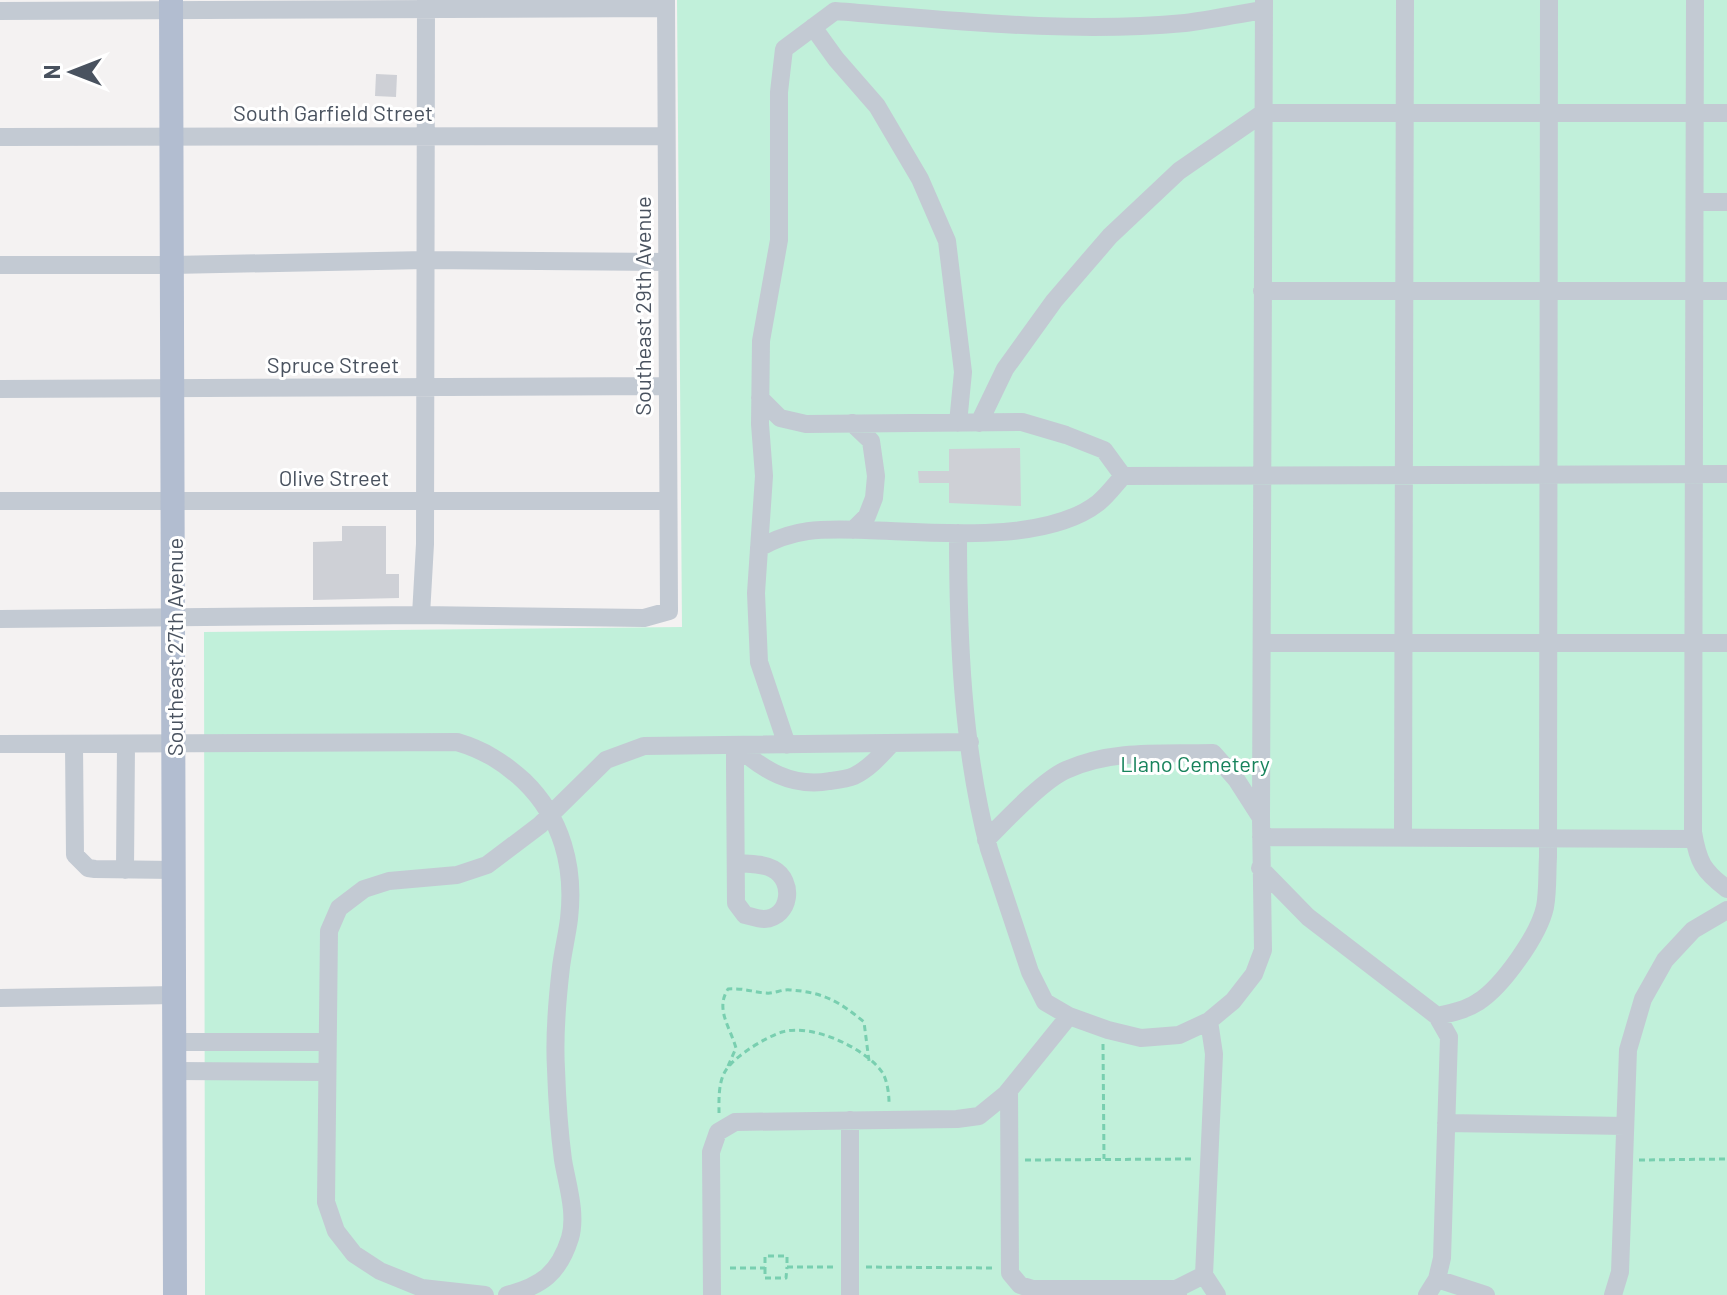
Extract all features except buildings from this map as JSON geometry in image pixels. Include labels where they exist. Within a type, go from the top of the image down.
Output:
[{"type":"main road","name":"Southeast 27th Avenue","points":[[171,6],[175,1295]]},
{"type":"street","points":[[1403,837],[1405,0]]},
{"type":"street","points":[[1437,1016],[1456,1012],[1480,1001],[1529,943],[1545,908],[1548,838],[1549,0]]},
{"type":"street","points":[[1695,0],[1694,839],[1698,858],[1708,874],[1726,888]]},
{"type":"street","points":[[0,619],[421,615],[426,388],[426,4]]},
{"type":"street","points":[[0,11],[171,6],[666,4]]},
{"type":"street","name":"Southeast 29th Avenue","points":[[421,615],[644,618],[669,611],[666,4]]},
{"type":"street","points":[[787,745],[759,662],[756,593],[764,476],[761,341],[779,240],[779,92],[784,49],[835,11],[936,10],[1109,27],[1186,22],[1264,5],[1260,868],[1263,950],[1254,974],[1233,1001],[1209,1021],[1179,1035],[1141,1038],[1069,1016],[1045,1002],[1030,972],[978,808],[958,622],[958,533]]},
{"type":"street","points":[[813,27],[877,106],[920,179],[947,241],[963,372],[958,423]]},
{"type":"street","points":[[979,423],[1005,369],[1054,301],[1110,236],[1179,171],[1263,113],[1727,113]]},
{"type":"street","name":"South Garfield Street","points":[[0,137],[665,136]]},
{"type":"street","points":[[1695,202],[1727,202]]},
{"type":"street","points":[[0,265],[426,260],[666,262]]},
{"type":"street","points":[[1262,291],[1727,291]]},
{"type":"street","name":"Spruce Street","points":[[0,389],[667,386]]},
{"type":"street","points":[[760,398],[780,418],[806,424],[1022,422],[1104,450],[1123,476]]},
{"type":"street","points":[[852,423],[871,441],[876,476],[874,498],[867,516],[853,530]]},
{"type":"street","points":[[759,548],[781,536],[812,529],[958,533],[1030,530],[1066,519],[1097,504],[1123,476],[1727,474]]},
{"type":"street","name":"Olive Street","points":[[0,501],[668,501]]},
{"type":"street","points":[[1262,643],[1727,643]]},
{"type":"street","points":[[0,744],[457,742],[477,748],[503,762],[539,796],[560,829],[571,875],[569,919],[556,1023],[555,1068],[563,1158],[571,1199],[572,1234],[563,1258],[549,1276],[533,1289],[507,1295]]},
{"type":"street","points":[[485,1295],[422,1288],[380,1271],[354,1254],[336,1231],[326,1202],[326,1042],[329,931],[339,908],[364,889],[389,881],[457,875],[487,865],[540,825],[606,760],[644,746],[970,742]]},
{"type":"street","points":[[735,745],[761,768],[795,782],[817,784],[852,777],[872,764],[892,743]]},
{"type":"street","points":[[74,744],[75,855],[88,868],[174,870]]},
{"type":"street","points":[[125,870],[126,744]]},
{"type":"street","points":[[735,745],[736,863]]},
{"type":"street","points":[[986,840],[1014,811],[1064,771],[1115,755],[1213,753],[1236,779],[1261,828]]},
{"type":"street","points":[[1261,828],[1403,837],[1694,839]]},
{"type":"street","points":[[1260,868],[1308,917],[1437,1016],[1449,1037],[1442,1258],[1432,1287],[1486,1295]]},
{"type":"street","points":[[1613,1295],[1620,1272],[1628,1050],[1643,999],[1665,960],[1693,930],[1727,910]]},
{"type":"street","points":[[0,998],[175,995]]},
{"type":"street","points":[[712,1295],[711,1152],[718,1132],[735,1122],[957,1119],[979,1116],[1009,1090],[1069,1016]]},
{"type":"street","points":[[1209,1021],[1214,1054],[1204,1275],[1217,1295]]},
{"type":"street","points":[[175,1042],[326,1042]]},
{"type":"street","points":[[175,1071],[326,1072]]},
{"type":"street","points":[[1009,1090],[1010,1273],[1020,1285],[1033,1289],[1177,1292],[1204,1275]]},
{"type":"street","points":[[850,1120],[850,1295]]},
{"type":"street","points":[[1446,1123],[1625,1126]]},
{"type":"path","points":[[725,1128],[719,1114],[719,1092],[736,1048],[722,1013],[722,999],[728,989],[746,988],[766,994],[786,989],[836,999],[864,1022],[869,1061]]},
{"type":"path","points":[[1103,1028],[1104,1159]]},
{"type":"path","points":[[727,1069],[742,1053],[783,1032],[831,1035],[883,1073],[889,1095],[889,1120]]},
{"type":"path","points":[[1009,1160],[1209,1159]]},
{"type":"path","points":[[1624,1160],[1727,1159]]},
{"type":"path","points":[[765,1268],[765,1278],[786,1278],[787,1267]]},
{"type":"green space","name":"Llano Cemetery","points":[[677,0],[1727,0],[1727,1295],[205,1295],[204,632],[682,627]]}]
